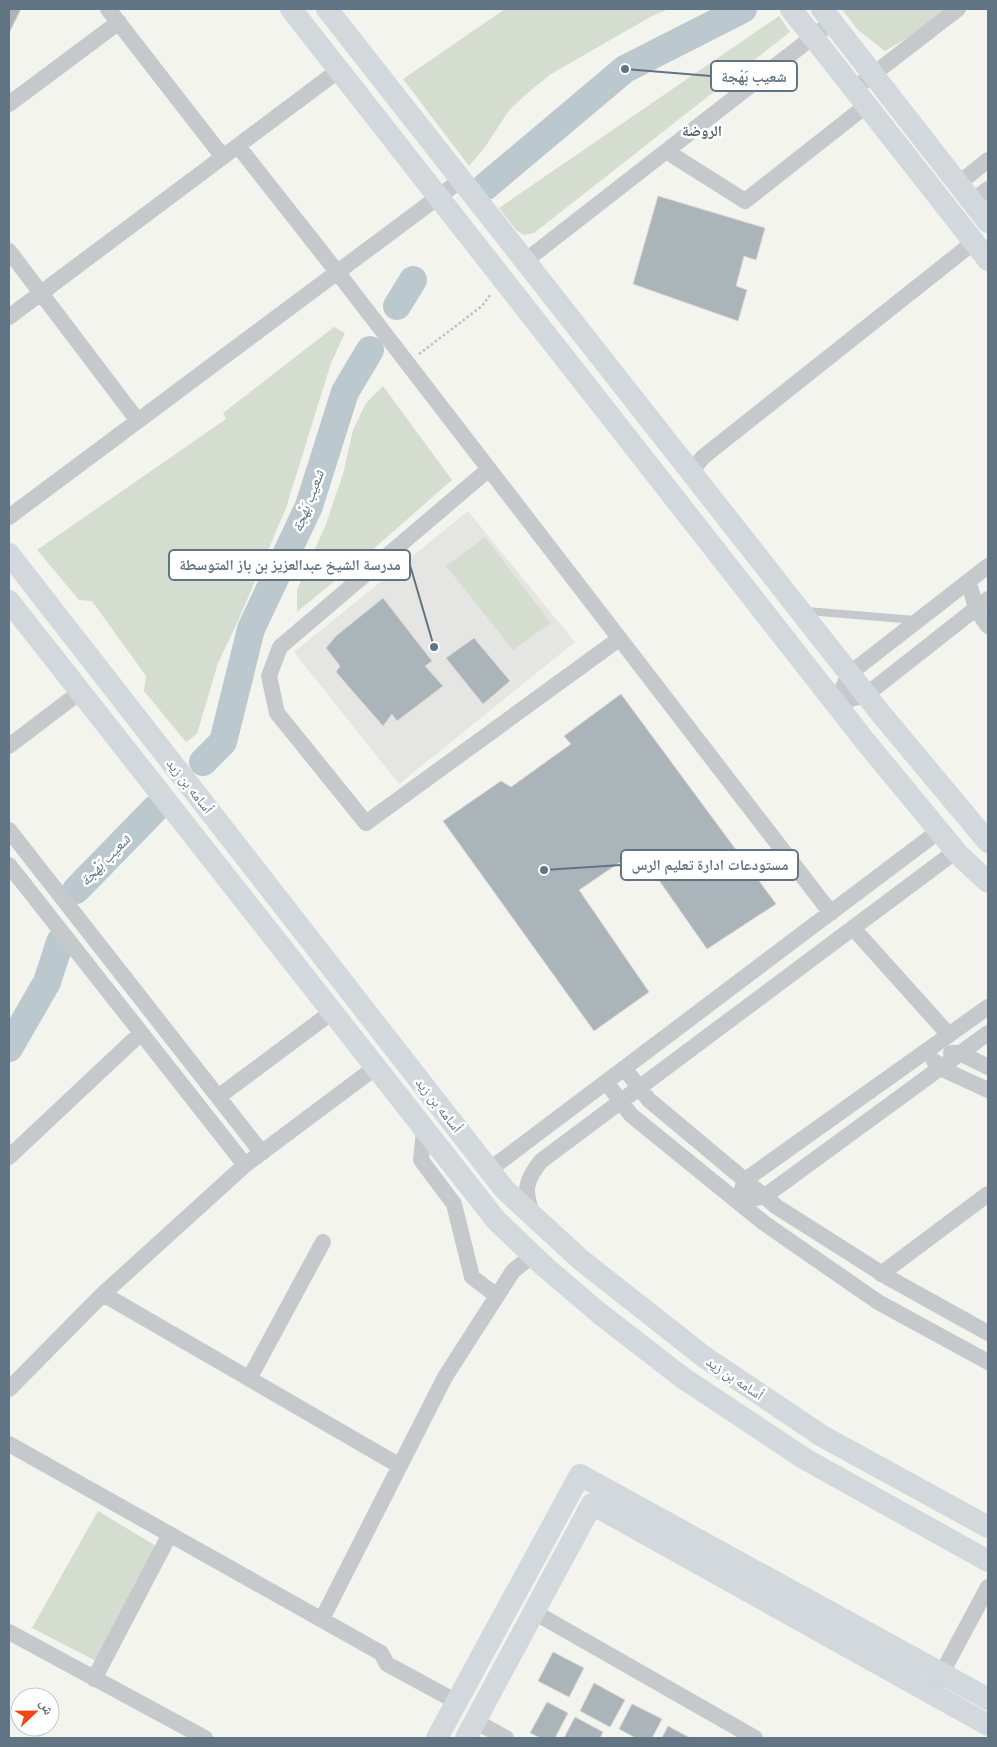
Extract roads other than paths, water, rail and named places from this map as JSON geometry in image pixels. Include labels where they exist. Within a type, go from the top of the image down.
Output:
[{"type":"street","points":[[108,9],[223,157]]},
{"type":"street","points":[[291,9],[836,703],[956,851],[988,882]]},
{"type":"street","points":[[327,9],[866,695],[988,842]]},
{"type":"street","points":[[791,9],[988,260]]},
{"type":"street","points":[[666,152],[745,201],[860,97],[873,74],[958,9]]},
{"type":"street","points":[[525,261],[813,37],[827,15],[958,184],[980,195],[988,222]]},
{"type":"street","points":[[9,104],[119,22]]},
{"type":"street","points":[[9,317],[339,70]]},
{"type":"street","points":[[238,146],[831,913]]},
{"type":"street","points":[[958,184],[988,160]]},
{"type":"street","points":[[9,518],[461,180]]},
{"type":"street","points":[[691,472],[703,457],[974,242]]},
{"type":"street","points":[[9,251],[138,421]]},
{"type":"street","points":[[489,470],[280,647],[269,676],[277,713],[366,823],[619,639]]},
{"type":"street","name":"أسامه بن زيد","points":[[9,554],[505,1190],[581,1260],[703,1356],[822,1436],[988,1527]]},
{"type":"street","points":[[836,703],[850,674],[988,566]]},
{"type":"street","points":[[968,582],[988,593]]},
{"type":"street","points":[[968,582],[982,604],[988,626]]},
{"type":"street","name":"أسامه بن زيد","points":[[9,601],[496,1220],[533,1256],[599,1313],[683,1378],[804,1460],[988,1561]]},
{"type":"street","points":[[836,703],[866,695],[982,604]]},
{"type":"street","points":[[9,746],[80,692]]},
{"type":"street","points":[[9,830],[262,1153]]},
{"type":"street","points":[[489,1170],[940,831]]},
{"type":"street","points":[[533,1216],[526,1197],[530,1175],[541,1161],[956,851]]},
{"type":"street","points":[[9,865],[246,1165]]},
{"type":"street","points":[[853,928],[949,1035]]},
{"type":"street","points":[[738,1202],[744,1180],[988,1007]]},
{"type":"street","points":[[218,1097],[332,1012]]},
{"type":"street","points":[[9,1157],[141,1033]]},
{"type":"street","points":[[738,1202],[765,1196],[988,1033]]},
{"type":"street","points":[[925,1052],[960,1053],[988,1067]]},
{"type":"street","points":[[925,1052],[940,1068],[988,1090]]},
{"type":"street","points":[[9,1390],[103,1294],[246,1165],[376,1067]]},
{"type":"street","points":[[624,1068],[649,1100],[777,1207],[881,1274],[988,1333]]},
{"type":"street","points":[[606,1082],[631,1116],[764,1223],[878,1302],[988,1362]]},
{"type":"street","points":[[424,1129],[422,1160],[454,1204],[472,1277],[497,1296]]},
{"type":"street","points":[[881,1274],[988,1194]]},
{"type":"street","points":[[249,1379],[323,1242]]},
{"type":"street","points":[[322,1619],[445,1377],[513,1271],[533,1256]]},
{"type":"street","points":[[103,1294],[400,1466]]},
{"type":"street","points":[[683,1378],[703,1356]]},
{"type":"street","points":[[9,1444],[381,1652],[387,1664],[457,1702]]},
{"type":"street","points":[[437,1738],[580,1475],[988,1699]]},
{"type":"street","points":[[506,1738],[471,1730],[592,1504],[988,1725]]},
{"type":"street","points":[[94,1679],[170,1534]]},
{"type":"street","points":[[931,1693],[988,1587]]},
{"type":"street","points":[[534,1612],[755,1738]]},
{"type":"street","points":[[9,1632],[205,1738]]},
{"type":"lane","points":[[800,610],[920,620]]},
{"type":"waterway","name":"شعيب بَهْجة","points":[[486,186],[625,69],[743,9]]},
{"type":"waterway","name":"شعيب بَهْجة","points":[[397,306],[413,280]]},
{"type":"waterway","name":"شعيب بَهْجة","points":[[203,762],[223,742],[251,629],[309,506],[345,392],[370,350]]},
{"type":"waterway","name":"شعيب بَهْجة","points":[[76,890],[155,809]]},
{"type":"waterway","name":"شعيب بَهْجة","points":[[9,1048],[47,982],[60,942]]},
{"type":"place","name":"شعيب بَهْجة","points":[[625,69]]},
{"type":"place","name":"مدرسة الشيخ عبدالعزيز بن باز المتوسطة","points":[[434,647]]},
{"type":"place","name":"مستودعات ادارة تعليم الرس","points":[[544,870]]},
{"type":"district","name":"الروضة","points":[[702,131]]}]
